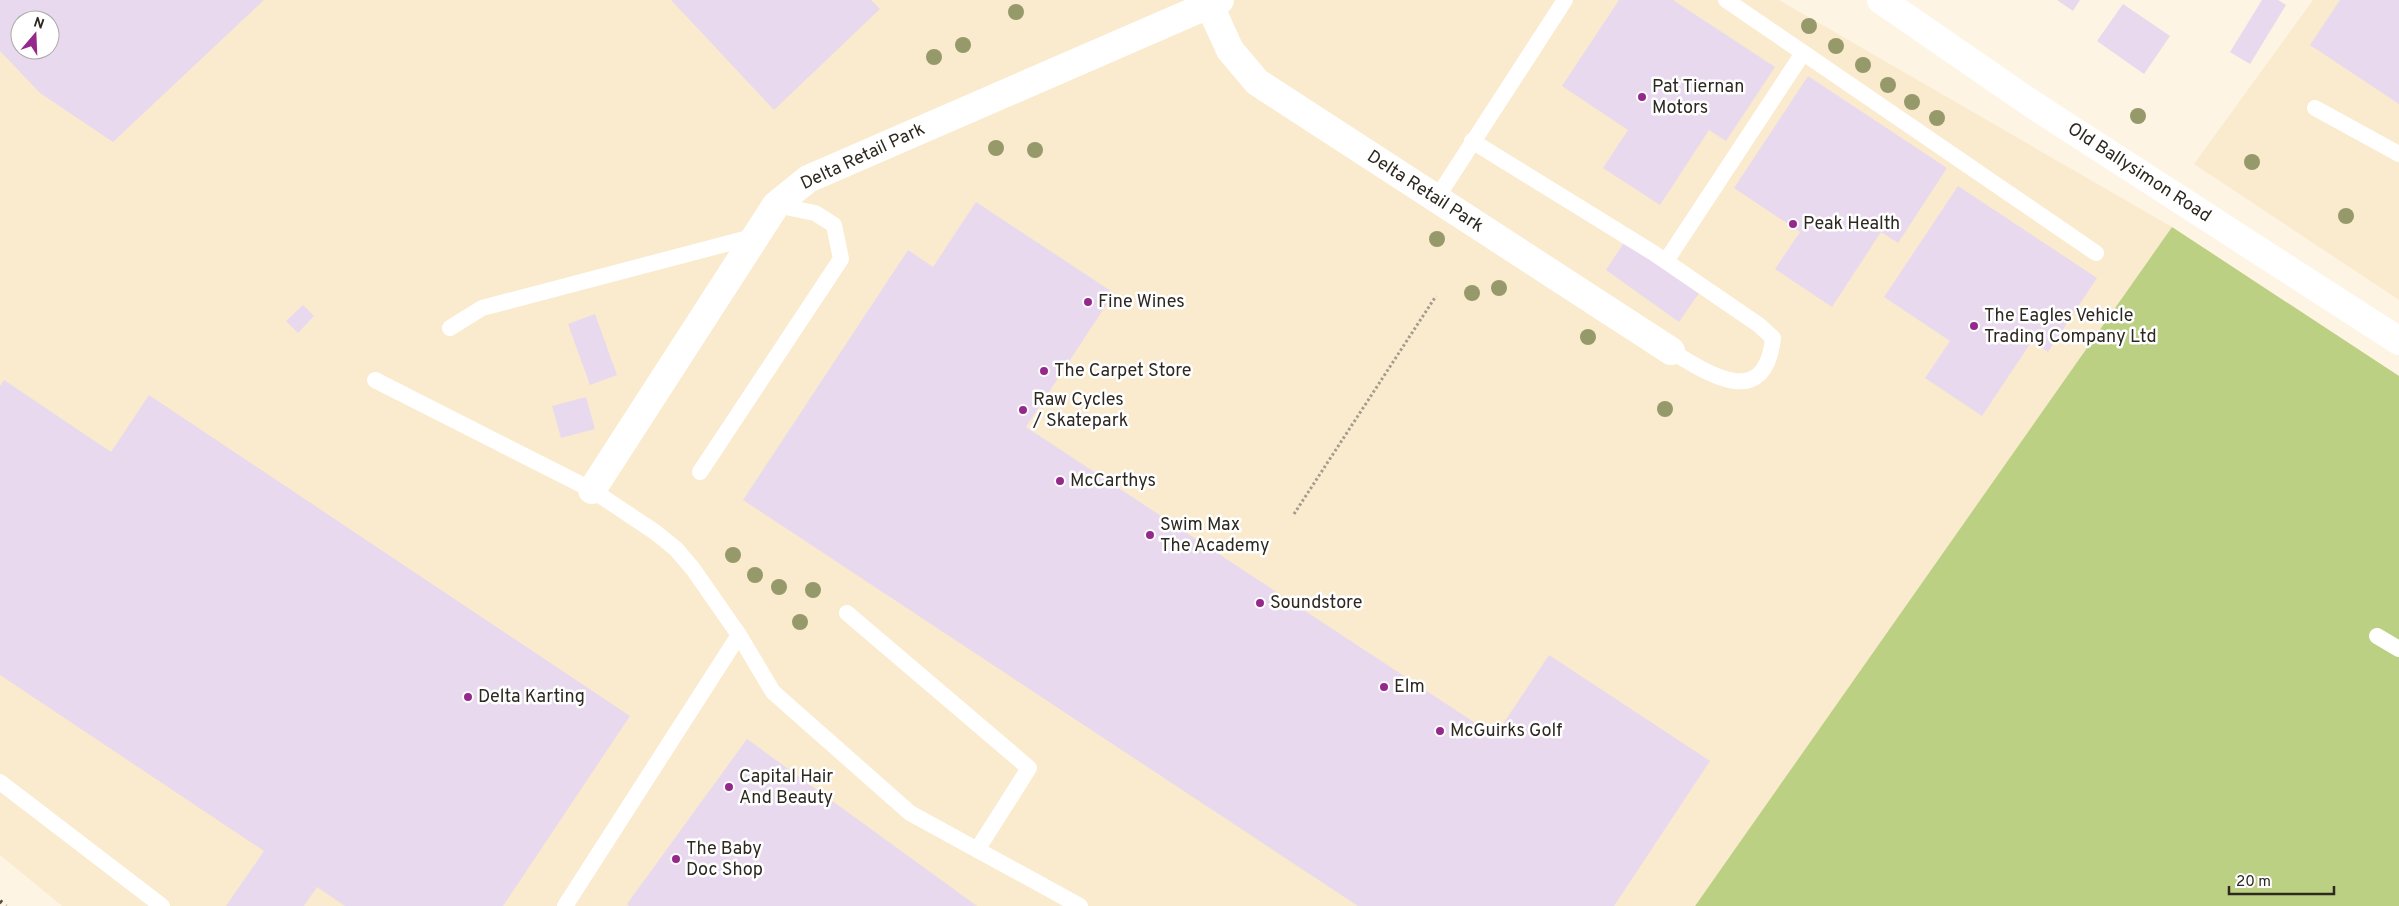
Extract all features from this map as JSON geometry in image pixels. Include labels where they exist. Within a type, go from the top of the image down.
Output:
[{"type":"street","name":"Old Ballysimon Road","points":[[1881,0],[2032,104],[2399,341]]},
{"type":"street","name":"Delta Retail Park","points":[[592,490],[776,205],[808,179],[1215,2],[1230,50],[1256,82],[1671,351]]},
{"type":"lane","points":[[1436,199],[1565,0]]},
{"type":"lane","points":[[1726,0],[2096,254]]},
{"type":"lane","points":[[1666,261],[1803,53]]},
{"type":"lane","points":[[2315,108],[2399,154]]},
{"type":"lane","points":[[1472,141],[1666,261],[1759,326],[1773,338],[1771,357],[1760,374],[1746,382],[1724,379],[1704,372],[1671,351]]},
{"type":"lane","points":[[700,472],[841,259],[834,224],[815,213],[776,205]]},
{"type":"lane","points":[[450,328],[482,308],[756,236]]},
{"type":"lane","points":[[375,380],[592,490],[676,549],[693,569],[739,635],[773,692],[910,813],[1080,906]]},
{"type":"lane","points":[[847,613],[1029,768],[977,850]]},
{"type":"lane","points":[[565,906],[739,635]]},
{"type":"lane","points":[[2377,636],[2399,649]]},
{"type":"lane","points":[[0,782],[162,906]]},
{"type":"path","points":[[1294,514],[1436,296]]},
{"type":"shaded area","points":[[0,0],[1779,0],[2172,227],[1695,906],[62,906],[0,855]]},
{"type":"shaded area","points":[[2313,0],[2399,0],[2399,300],[2194,164]]},
{"type":"green space","points":[[2172,227],[2399,376],[2399,906],[1695,906]]},
{"type":"building","points":[[0,0],[264,0],[113,142],[40,93],[0,51]]},
{"type":"building","points":[[671,0],[871,0],[880,9],[774,110]]},
{"type":"building","points":[[1619,0],[1673,0],[1775,67],[1726,141],[1709,130],[1660,205],[1603,168],[1628,130],[1562,86]]},
{"type":"building","points":[[2057,0],[2080,0],[2073,11]]},
{"type":"building","points":[[2262,0],[2278,0],[2286,5],[2250,64],[2230,52]]},
{"type":"building","points":[[2340,0],[2399,0],[2399,104],[2310,45]]},
{"type":"building","points":[[2123,4],[2170,36],[2144,74],[2097,41]]},
{"type":"building","points":[[1808,76],[1947,168],[1898,243],[1881,232],[1832,307],[1775,269],[1800,232],[1734,188]]},
{"type":"building","points":[[1958,186],[2097,278],[2048,352],[2032,341],[1982,416],[1925,378],[1950,341],[1884,297]]},
{"type":"building","points":[[976,202],[1114,293],[1026,427],[1495,736],[1549,655],[1710,761],[1614,906],[1358,906],[743,500],[908,250],[933,267]]},
{"type":"building","points":[[1625,241],[1699,293],[1679,322],[1606,270]]},
{"type":"building","points":[[303,305],[314,316],[298,333],[286,321]]},
{"type":"building","points":[[595,314],[617,375],[590,385],[568,324]]},
{"type":"building","points":[[4,380],[111,452],[149,395],[630,716],[503,906],[345,906],[317,887],[304,906],[226,906],[264,851],[0,675],[0,386]]},
{"type":"building","points":[[586,397],[595,429],[561,438],[552,406]]},
{"type":"building","points":[[747,739],[977,906],[629,906],[627,904]]},
{"type":"railway","points":[[0,901],[6,906]]},
{"type":"place","name":"Pat Tiernan Motors","points":[[1642,97]]},
{"type":"place","name":"Peak Health","points":[[1793,224]]},
{"type":"place","name":"Fine Wines","points":[[1088,302]]},
{"type":"place","name":"The Eagles Vehicle Trading Company Ltd","points":[[1974,326]]},
{"type":"place","name":"The Carpet Store","points":[[1044,371]]},
{"type":"place","name":"Raw Cycles / Skatepark","points":[[1023,410]]},
{"type":"place","name":"McCarthys","points":[[1060,481]]},
{"type":"place","name":"Swim Max The Academy","points":[[1150,535]]},
{"type":"place","name":"Soundstore","points":[[1260,603]]},
{"type":"place","name":"Elm","points":[[1384,687]]},
{"type":"place","name":"Delta Karting","points":[[468,697]]},
{"type":"place","name":"McGuirks Golf","points":[[1440,731]]},
{"type":"place","name":"Capital Hair And Beauty","points":[[729,787]]},
{"type":"place","name":"The Baby Doc Shop","points":[[676,859]]}]
